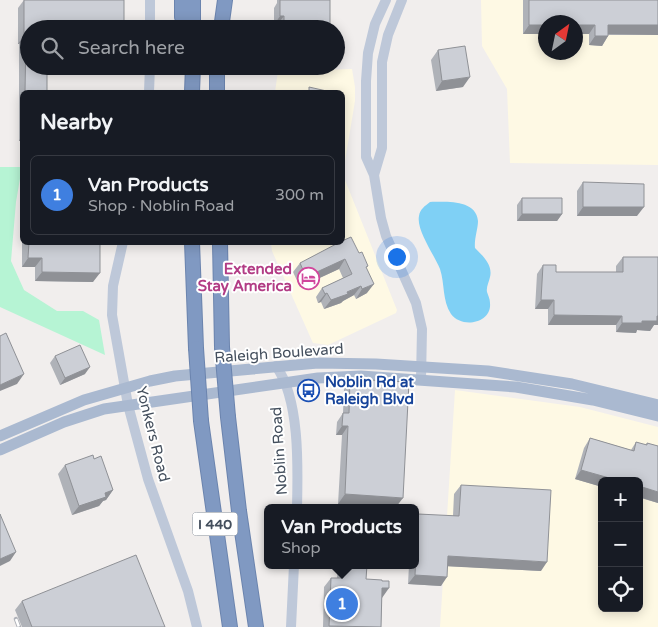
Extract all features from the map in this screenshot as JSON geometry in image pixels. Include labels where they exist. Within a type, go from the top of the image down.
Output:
[{"type":"highway","points":[[182,0],[183,20]]},
{"type":"highway","points":[[193,0],[193,20]]},
{"type":"highway","points":[[217,0],[217,20]]},
{"type":"highway","points":[[222,20],[225,0]]},
{"type":"highway","points":[[192,75],[192,90]]},
{"type":"highway","points":[[217,75],[217,90]]},
{"type":"highway","name":"I 440","points":[[192,245],[196,348],[202,421],[230,627]]},
{"type":"highway","name":"I 440","points":[[220,245],[222,347],[228,417],[239,511],[256,627]]},
{"type":"main road","name":"Raleigh Boulevard","points":[[0,436],[84,400],[175,376],[333,362],[488,372],[531,377],[593,388],[658,404]]},
{"type":"main road","name":"Raleigh Boulevard","points":[[0,450],[77,417],[104,409],[286,382],[339,377],[421,380],[533,390],[593,400],[658,416]]},
{"type":"street","points":[[150,0],[150,20]]},
{"type":"street","points":[[386,0],[371,38],[367,67],[366,157],[374,175],[386,236],[416,303],[422,329],[421,380]]},
{"type":"street","points":[[374,175],[382,148],[382,62],[388,35],[402,0]]},
{"type":"street","points":[[149,90],[150,75]]},
{"type":"street","name":"Yonkers Road","points":[[122,245],[114,286],[112,315],[128,405],[148,479],[188,591],[197,627]]},
{"type":"street","name":"Noblin Road","points":[[276,366],[286,382],[290,396],[296,441],[297,504]]},
{"type":"street","points":[[291,627],[294,569]]},
{"type":"shaded area","points":[[481,0],[658,0],[658,165],[510,163],[507,89],[482,46]]},
{"type":"shaded area","points":[[345,69],[352,69],[355,101],[345,161],[345,90],[275,90],[277,75],[345,75]]},
{"type":"shaded area","points":[[345,180],[397,310],[396,313],[328,345],[313,343],[272,251],[271,245],[345,245]]},
{"type":"shaded area","points":[[455,390],[580,407],[658,427],[658,627],[440,627]]},
{"type":"green space","points":[[0,167],[20,167],[11,261],[24,290],[57,311],[83,311],[99,320],[105,355],[0,307]]},
{"type":"water","points":[[430,202],[459,203],[466,205],[476,214],[478,221],[475,248],[487,261],[491,273],[487,286],[490,302],[489,310],[486,315],[475,322],[456,319],[448,309],[440,269],[420,228],[420,211]]},
{"type":"building","points":[[24,0],[124,0],[124,20],[24,20]]},
{"type":"building","points":[[280,0],[330,0],[330,20],[284,20],[284,16],[280,16]]},
{"type":"building","points":[[529,0],[658,0],[658,25],[608,25],[608,36],[595,36],[595,25],[583,25],[583,15],[538,15],[538,25],[529,25]]},
{"type":"building","points":[[465,46],[470,77],[442,81],[438,50]]},
{"type":"building","points":[[25,75],[47,75],[47,90],[25,90]]},
{"type":"building","points":[[309,87],[322,90],[309,90]]},
{"type":"building","points":[[583,182],[644,184],[644,207],[583,207]]},
{"type":"building","points":[[522,198],[562,198],[562,214],[522,214]]},
{"type":"building","points":[[351,237],[359,253],[362,252],[368,266],[366,267],[374,284],[362,289],[361,286],[347,292],[348,294],[331,300],[322,288],[352,274],[345,259],[306,277],[300,263],[334,245],[345,245],[345,240]]},
{"type":"building","points":[[29,245],[100,245],[100,273],[42,272],[42,258],[28,258]]},
{"type":"building","points":[[623,257],[658,257],[657,321],[622,323],[622,316],[554,315],[554,300],[541,300],[543,265],[556,265],[556,272],[623,272]]},
{"type":"building","points":[[6,333],[24,374],[0,385],[0,336]]},
{"type":"building","points":[[80,345],[90,367],[65,378],[55,356]]},
{"type":"building","points":[[350,379],[409,382],[403,498],[345,494],[348,426],[342,426],[343,413],[349,413]]},
{"type":"building","points":[[590,438],[634,451],[636,442],[658,446],[658,492],[643,487],[643,477],[606,477],[581,470]]},
{"type":"building","points":[[93,455],[94,459],[101,456],[113,490],[105,493],[106,497],[79,506],[65,465]]},
{"type":"building","points":[[461,485],[551,490],[547,562],[448,556],[447,577],[415,575],[415,569],[419,569],[419,514],[459,516]]},
{"type":"building","points":[[0,514],[16,552],[0,559]]},
{"type":"building","points":[[136,555],[165,627],[32,627],[22,601]]},
{"type":"building","points":[[344,569],[367,569],[366,579],[389,581],[389,588],[382,588],[381,627],[329,626],[331,578],[343,578]]},
{"type":"railway","points":[[16,619],[19,627]]},
{"type":"place","name":"Extended Stay America","points":[[308,278]]},
{"type":"place","name":"Noblin Rd at Raleigh Blvd","points":[[309,391]]},
{"type":"place","name":"Van Products","points":[[342,604]]}]
